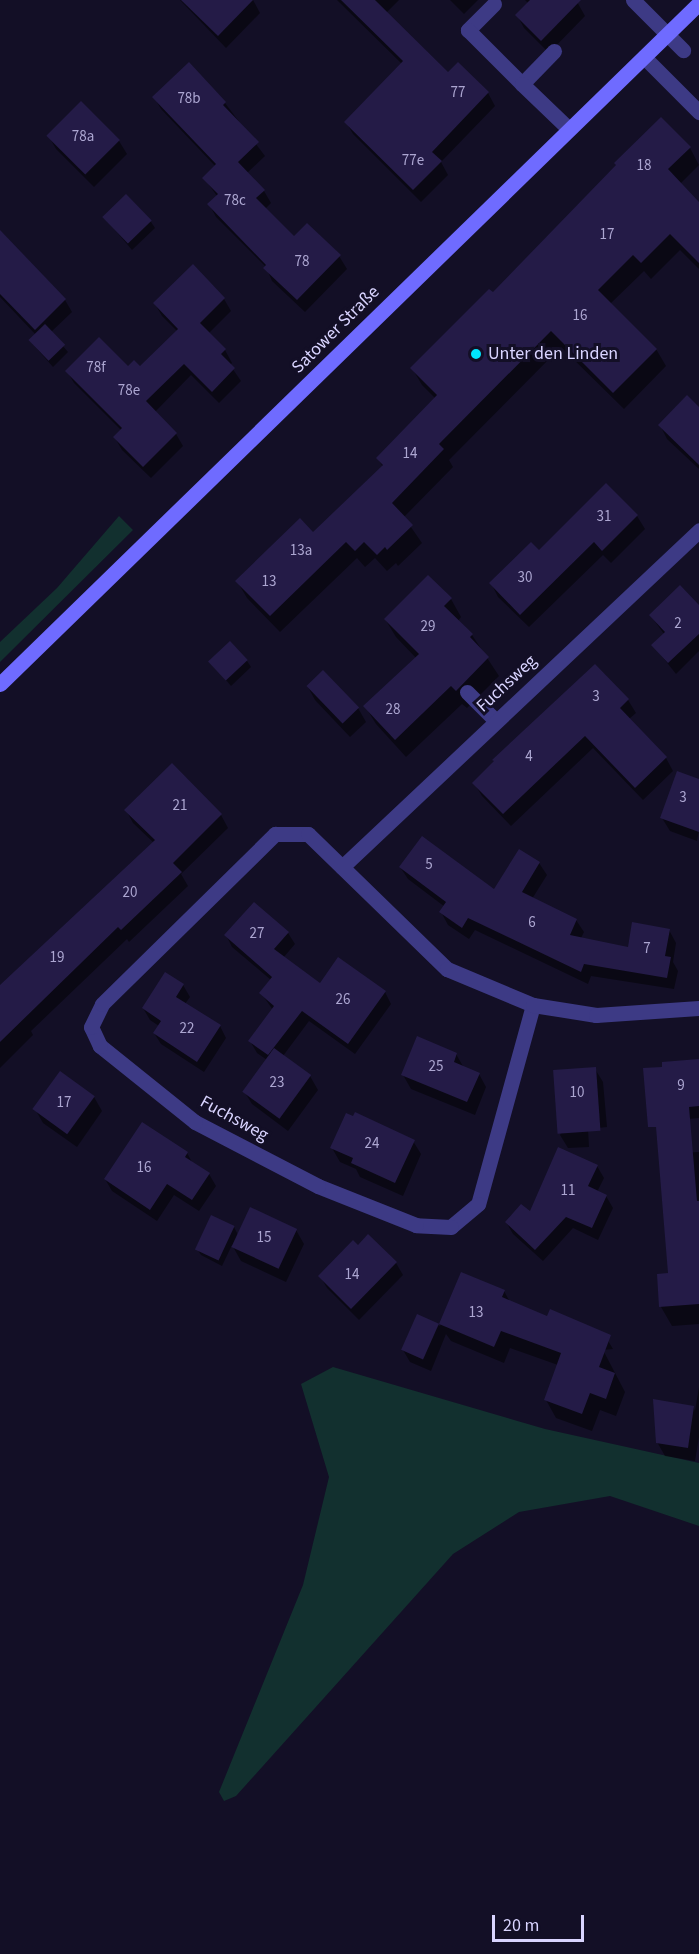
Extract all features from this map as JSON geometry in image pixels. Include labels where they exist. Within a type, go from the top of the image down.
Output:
[{"type":"main road","name":"Satower Straße","points":[[0,684],[699,3]]},
{"type":"street","points":[[633,0],[683,50]]},
{"type":"street","points":[[494,4],[468,30],[569,129]]},
{"type":"street","points":[[522,84],[554,51]]},
{"type":"street","points":[[644,57],[699,112]]},
{"type":"street","name":"Fuchsweg","points":[[342,867],[699,530]]},
{"type":"street","points":[[467,692],[496,721]]},
{"type":"street","name":"Fuchsweg","points":[[533,1005],[478,1204],[451,1227],[416,1225],[318,1185],[195,1122],[100,1046],[91,1027],[102,1004],[275,834],[308,834],[447,969],[533,1005],[596,1015],[699,1008]]},
{"type":"green space","points":[[119,516],[133,530],[0,662],[0,642],[57,588]]},
{"type":"green space","points":[[333,1367],[545,1429],[699,1463],[699,1526],[610,1496],[519,1512],[453,1554],[236,1796],[224,1801],[219,1792],[303,1585],[329,1477],[301,1384]]},
{"type":"building","points":[[181,0],[253,0],[218,36]]},
{"type":"building","points":[[341,0],[375,0],[448,72],[458,62],[489,92],[432,152],[442,161],[413,190],[344,122],[403,61]]},
{"type":"building","points":[[530,0],[581,0],[541,41],[515,15]]},
{"type":"building","points":[[189,62],[226,102],[223,105],[259,142],[238,162],[265,190],[256,198],[294,236],[307,223],[341,255],[297,300],[263,268],[266,265],[207,204],[218,194],[202,178],[216,164],[152,97]]},
{"type":"building","points":[[81,101],[120,140],[85,175],[46,136]]},
{"type":"building","points":[[661,117],[691,147],[668,169],[699,202],[699,263],[670,234],[641,263],[633,255],[598,290],[657,349],[613,393],[551,331],[439,444],[444,449],[392,503],[413,525],[387,550],[385,547],[377,555],[364,542],[355,551],[346,542],[270,616],[235,581],[300,518],[313,532],[383,465],[376,458],[437,395],[410,368],[489,289],[493,292],[616,165],[614,163]]},
{"type":"building","points":[[126,194],[152,221],[128,244],[102,217]]},
{"type":"building","points":[[0,230],[66,299],[35,330],[0,294]]},
{"type":"building","points":[[193,264],[225,298],[200,323],[226,349],[221,354],[235,368],[212,392],[184,364],[146,401],[177,433],[143,467],[113,437],[122,428],[65,371],[99,337],[128,366],[134,360],[140,366],[178,329],[153,303]]},
{"type":"building","points":[[45,324],[65,345],[49,361],[28,340]]},
{"type":"building","points":[[687,395],[699,407],[699,465],[658,425]]},
{"type":"building","points":[[606,483],[638,515],[602,551],[594,542],[520,615],[489,583],[531,542],[539,550]]},
{"type":"building","points":[[428,575],[452,598],[444,606],[473,634],[470,637],[489,657],[456,691],[451,686],[395,740],[363,706],[419,654],[384,619]]},
{"type":"building","points":[[680,585],[699,605],[699,634],[668,663],[651,645],[665,632],[649,615]]},
{"type":"building","points":[[230,641],[248,660],[226,680],[208,661]]},
{"type":"building","points":[[595,664],[629,699],[620,708],[667,757],[635,788],[585,736],[503,814],[472,783],[494,761],[492,760]]},
{"type":"building","points":[[323,670],[359,707],[343,723],[306,686]]},
{"type":"building","points":[[172,763],[222,814],[173,863],[182,872],[121,930],[118,927],[0,1042],[0,985],[155,840],[124,810]]},
{"type":"building","points":[[677,771],[699,779],[699,832],[660,818]]},
{"type":"building","points":[[422,836],[494,889],[519,849],[540,862],[522,892],[577,919],[570,935],[628,947],[632,922],[670,929],[665,956],[671,957],[667,978],[584,964],[581,972],[468,918],[462,928],[439,912],[446,902],[399,867]]},
{"type":"building","points":[[254,902],[289,932],[274,949],[320,983],[338,957],[386,991],[348,1044],[302,1011],[268,1055],[248,1041],[274,1006],[259,993],[272,977],[224,935]]},
{"type":"building","points":[[165,972],[184,984],[176,997],[221,1025],[197,1062],[153,1033],[161,1021],[142,1008]]},
{"type":"building","points":[[417,1036],[457,1053],[454,1062],[480,1073],[467,1102],[401,1075]]},
{"type":"building","points":[[274,1048],[311,1075],[279,1119],[242,1092]]},
{"type":"building","points":[[699,1059],[699,1106],[689,1107],[697,1201],[699,1201],[699,1304],[659,1307],[657,1274],[668,1273],[656,1127],[648,1127],[643,1068],[662,1067],[662,1062]]},
{"type":"building","points":[[596,1067],[600,1131],[558,1134],[553,1070]]},
{"type":"building","points":[[60,1071],[95,1096],[67,1134],[32,1109]]},
{"type":"building","points":[[355,1112],[415,1140],[395,1183],[351,1163],[353,1158],[330,1148],[346,1113],[353,1116]]},
{"type":"building","points":[[142,1122],[188,1152],[185,1157],[210,1173],[192,1200],[167,1184],[150,1210],[104,1179]]},
{"type":"building","points":[[558,1147],[598,1165],[588,1186],[607,1195],[592,1228],[566,1217],[535,1250],[505,1222],[521,1204],[530,1211]]},
{"type":"building","points":[[250,1207],[297,1229],[279,1269],[231,1247]]},
{"type":"building","points":[[211,1215],[235,1226],[219,1260],[195,1249]]},
{"type":"building","points":[[368,1234],[397,1262],[351,1309],[318,1276],[353,1240],[358,1245]]},
{"type":"building","points":[[461,1272],[505,1290],[502,1297],[547,1316],[550,1309],[611,1335],[599,1367],[615,1373],[606,1399],[590,1393],[582,1414],[544,1400],[561,1353],[501,1331],[494,1347],[439,1324]]},
{"type":"building","points":[[417,1314],[439,1324],[423,1359],[401,1350]]},
{"type":"building","points":[[653,1399],[694,1406],[688,1448],[656,1443]]},
{"type":"place","name":"Unter den Linden","points":[[476,354]]}]
